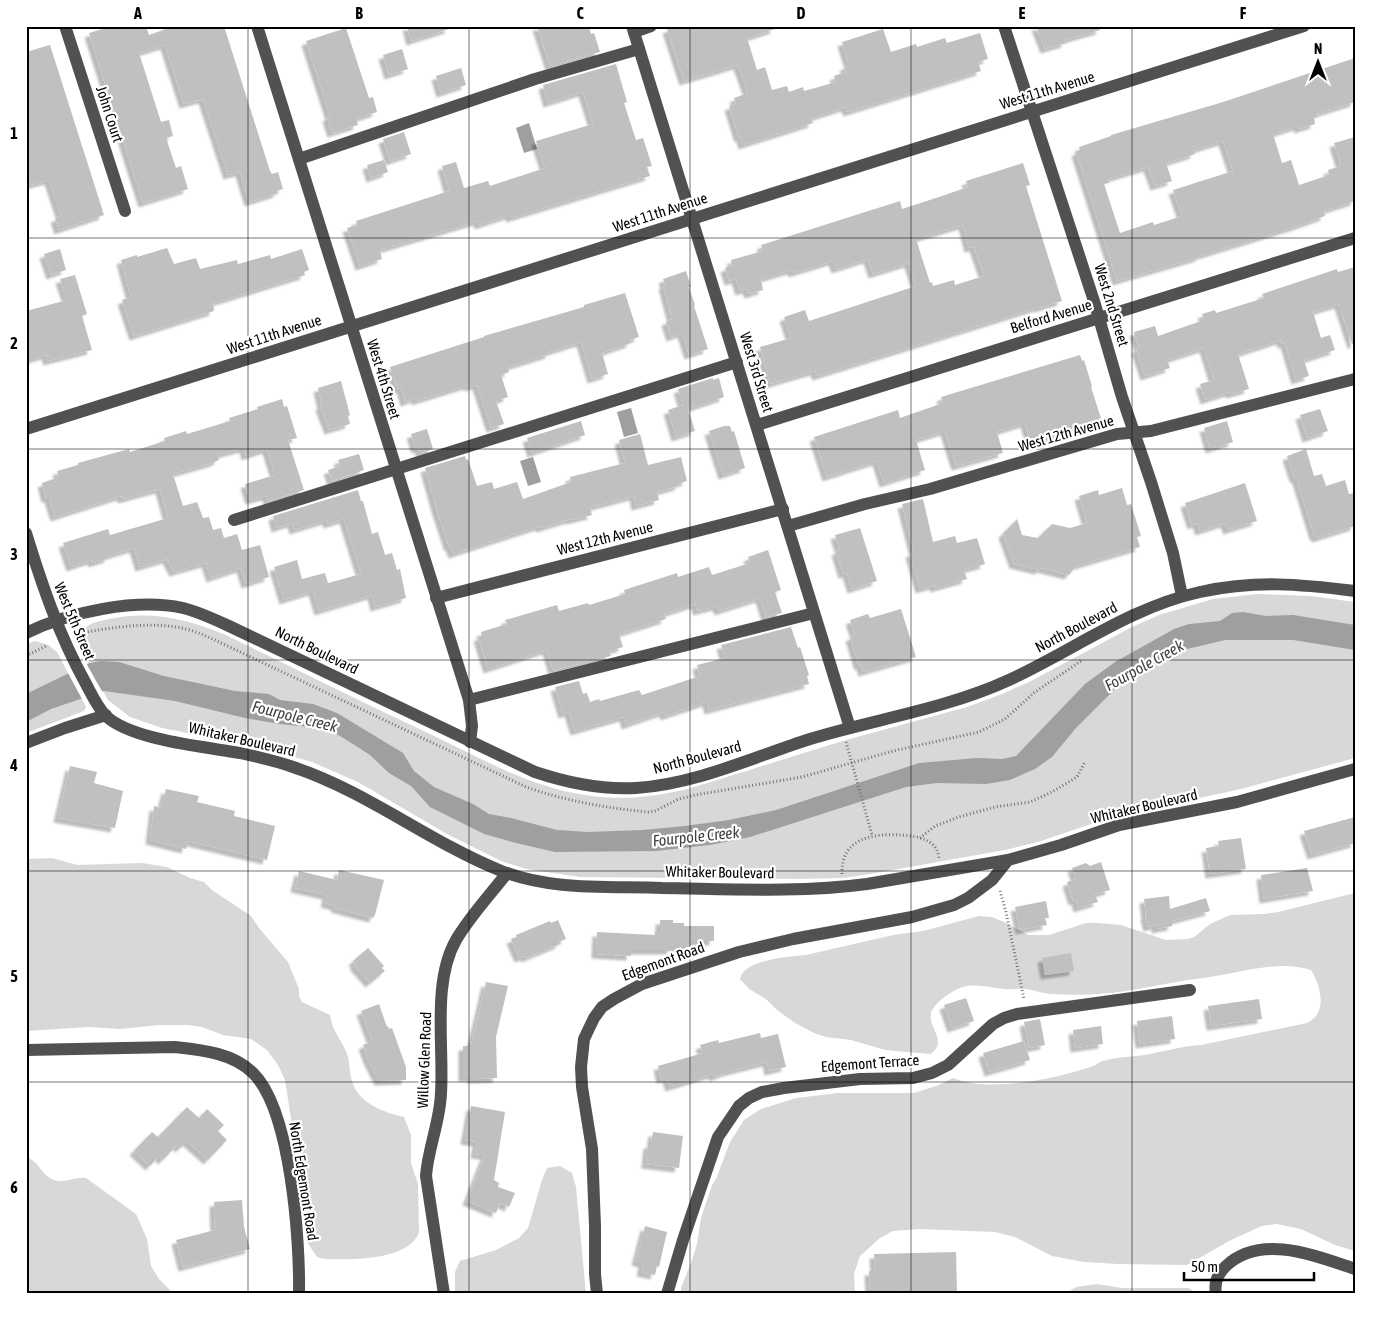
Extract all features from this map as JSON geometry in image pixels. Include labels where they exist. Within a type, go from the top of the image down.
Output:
[{"type":"street","name":"John Court","points":[[65,26],[125,211]]},
{"type":"street","name":"West 4th Street","points":[[257,26],[469,700],[472,726],[470,742]]},
{"type":"street","points":[[633,29],[651,26]]},
{"type":"street","name":"West 2nd Street","points":[[1004,26],[1100,318],[1173,553],[1182,596]]},
{"type":"street","name":"West 11th Avenue","points":[[26,429],[1304,26]]},
{"type":"street","name":"West 3rd Street","points":[[633,29],[783,509],[848,734]]},
{"type":"street","points":[[299,159],[535,79],[639,48]]},
{"type":"street","name":"Belford Avenue","points":[[757,425],[1355,238]]},
{"type":"street","points":[[234,520],[737,362]]},
{"type":"street","name":"West 12th Avenue","points":[[788,526],[865,504],[930,489],[1117,434],[1151,431],[1355,379]]},
{"type":"street","name":"West 12th Avenue","points":[[436,598],[783,509]]},
{"type":"street","name":"West 5th Street","points":[[26,533],[54,616],[77,668],[106,716]]},
{"type":"street","name":"North Boulevard","points":[[26,634],[54,616],[133,605],[162,605],[183,608],[229,626],[535,772],[559,780],[613,789],[662,785],[690,779],[848,734],[965,696],[1007,681],[1136,614],[1182,596],[1227,586],[1256,584],[1300,584],[1355,591]]},
{"type":"street","points":[[469,700],[814,613]]},
{"type":"street","points":[[26,743],[65,728],[106,716]]},
{"type":"street","name":"Whitaker Boulevard","points":[[106,716],[126,728],[162,739],[273,761],[320,777],[476,860],[507,873],[556,884],[603,887],[785,889],[843,887],[1008,860],[1061,845],[1119,825],[1237,802],[1355,769]]},
{"type":"street","name":"Edgemont Road","points":[[598,1294],[595,1274],[592,1149],[582,1087],[581,1067],[584,1040],[594,1018],[602,1008],[614,998],[642,984],[730,955],[777,943],[912,917],[954,905],[968,898],[987,884],[1008,860]]},
{"type":"street","name":"Willow Glen Road","points":[[444,1294],[426,1176],[441,1103],[440,1025],[445,974],[457,939],[507,873]]},
{"type":"street","name":"Edgemont Terrace","points":[[667,1294],[718,1137],[738,1106],[749,1098],[762,1092],[819,1082],[913,1078],[932,1074],[948,1065],[994,1024],[1004,1018],[1017,1014],[1190,990]]},
{"type":"street","name":"North Edgemont Road","points":[[26,1050],[175,1047],[209,1051],[227,1056],[242,1064],[253,1073],[264,1087],[271,1101],[278,1118],[284,1144],[296,1227],[299,1294]]},
{"type":"street","points":[[1216,1294],[1215,1285],[1218,1276],[1227,1264],[1245,1254],[1263,1250],[1280,1249],[1296,1251],[1355,1269]]},
{"type":"path","points":[[81,633],[155,625],[186,629],[219,642],[526,787],[593,805],[655,812],[679,799],[694,795],[802,778],[893,751],[979,732],[1005,719],[1035,692],[1083,660]]},
{"type":"path","points":[[26,656],[48,645]]},
{"type":"path","points":[[848,734],[852,763],[872,835]]},
{"type":"path","points":[[920,838],[935,826],[951,820],[995,808],[1030,802],[1052,792],[1077,777],[1085,762]]},
{"type":"path","points":[[843,878],[843,860],[846,854],[851,847],[872,835],[894,834],[920,838],[933,845],[938,852],[940,862]]},
{"type":"path","points":[[1000,891],[1026,1006]]},
{"type":"shaded area","points":[[1257,594],[1311,596],[1355,602],[1355,758],[1241,789],[1103,820],[1038,842],[1005,850],[843,878],[580,877],[526,869],[501,861],[447,834],[358,782],[312,762],[258,747],[162,728],[130,717],[108,700],[78,646],[84,629],[102,620],[140,615],[184,621],[228,636],[525,779],[585,795],[625,798],[665,794],[691,788],[846,740],[967,707],[1031,681],[1132,627],[1159,615],[1213,599]]},
{"type":"shaded area","points":[[35,641],[48,645],[57,652],[86,707],[84,711],[26,733],[26,644]]},
{"type":"shaded area","points":[[52,858],[77,865],[142,863],[167,867],[190,878],[204,882],[212,890],[251,916],[288,962],[302,1002],[330,1015],[334,1030],[347,1054],[352,1081],[360,1096],[373,1106],[404,1117],[411,1135],[411,1163],[418,1184],[419,1232],[413,1242],[404,1249],[377,1257],[324,1259],[317,1257],[307,1242],[303,1211],[303,1168],[292,1125],[285,1080],[278,1065],[267,1050],[251,1039],[223,1035],[202,1027],[188,1025],[159,1025],[120,1029],[89,1027],[26,1031],[26,859]]},
{"type":"shaded area","points":[[1355,893],[1355,1251],[1335,1245],[1301,1229],[1276,1224],[1262,1226],[1231,1240],[1187,1265],[1118,1264],[1084,1262],[1052,1256],[1015,1237],[995,1232],[919,1229],[893,1231],[880,1238],[860,1256],[854,1274],[855,1294],[681,1294],[681,1288],[697,1244],[701,1218],[730,1142],[744,1120],[761,1109],[796,1098],[838,1093],[914,1093],[939,1085],[953,1078],[985,1084],[1023,1083],[1078,1071],[1102,1061],[1201,1045],[1307,1023],[1314,1019],[1318,1013],[1321,999],[1318,984],[1311,970],[1284,966],[1257,968],[1098,994],[1049,994],[1026,989],[971,986],[949,994],[932,1010],[931,1019],[938,1045],[930,1054],[885,1050],[851,1040],[826,1037],[814,1033],[795,1023],[766,999],[749,989],[740,979],[749,967],[768,960],[806,955],[893,935],[923,931],[979,916],[992,917],[1028,935],[1049,935],[1086,923],[1099,923],[1121,925],[1166,940],[1188,939],[1194,937],[1210,924],[1230,915],[1278,912]]},
{"type":"shaded area","points":[[26,1157],[34,1161],[46,1175],[54,1180],[86,1178],[136,1214],[147,1239],[151,1266],[159,1279],[174,1294],[26,1294]]},
{"type":"shaded area","points":[[560,1166],[572,1173],[576,1187],[586,1294],[455,1294],[455,1272],[460,1261],[496,1250],[519,1238],[528,1228],[547,1168]]},
{"type":"shaded area","points":[[1097,1284],[1122,1288],[1189,1288],[1198,1294],[1065,1294],[1076,1287]]},
{"type":"water","points":[[529,123],[537,149],[524,153],[516,128]]},
{"type":"water","points":[[631,408],[638,433],[624,437],[617,412]]},
{"type":"water","points":[[533,457],[541,482],[528,486],[520,461]]},
{"type":"water","name":"Fourpole Creek","points":[[1243,612],[1266,616],[1293,615],[1355,625],[1355,650],[1293,640],[1225,640],[1183,650],[1142,669],[1113,691],[1076,728],[1052,757],[1035,769],[1010,780],[986,784],[937,783],[906,787],[750,837],[710,845],[656,851],[555,852],[484,834],[430,807],[411,786],[389,773],[370,755],[345,739],[333,732],[310,727],[279,724],[175,701],[104,691],[51,709],[26,722],[26,694],[90,663],[101,661],[119,662],[164,676],[235,691],[269,694],[280,700],[313,704],[337,713],[403,753],[414,771],[434,787],[473,804],[489,814],[557,830],[588,832],[642,830],[729,820],[776,810],[919,763],[977,758],[1002,759],[1016,756],[1085,684],[1115,662],[1174,629],[1189,624],[1220,621],[1232,613]]},
{"type":"pier","points":[[86,663],[103,693],[83,701],[68,673]]},
{"type":"building","points":[[112,26],[146,26],[149,35],[174,26],[224,26],[270,171],[272,174],[278,172],[283,189],[277,191],[278,193],[249,202],[240,172],[228,175],[203,99],[184,104],[165,45],[139,53],[161,122],[169,120],[173,136],[166,138],[176,168],[181,166],[188,189],[143,203],[89,33]]},
{"type":"building","points":[[407,26],[449,26],[449,29],[411,41]]},
{"type":"building","points":[[537,26],[589,26],[591,34],[594,33],[600,52],[550,66]]},
{"type":"building","points":[[675,26],[774,26],[775,29],[747,38],[757,70],[765,67],[772,90],[787,86],[789,92],[803,87],[804,91],[836,82],[834,76],[846,72],[844,66],[849,65],[842,42],[883,29],[891,52],[916,44],[917,47],[945,38],[947,43],[980,33],[988,59],[978,62],[981,71],[848,112],[846,107],[811,118],[813,123],[743,145],[729,106],[736,104],[734,98],[748,93],[738,65],[684,81],[667,29]]},
{"type":"building","points":[[1036,26],[1100,26],[1100,30],[1065,40],[1066,43],[1045,49]]},
{"type":"building","points":[[346,28],[369,98],[373,97],[377,112],[356,119],[358,125],[332,133],[327,117],[330,116],[306,41]]},
{"type":"building","points":[[50,45],[104,215],[59,230],[55,218],[61,216],[49,180],[31,185],[26,170],[26,52]]},
{"type":"building","points":[[402,49],[408,69],[389,75],[383,55]]},
{"type":"building","points":[[1355,58],[1355,102],[1317,114],[1318,117],[1314,118],[1315,124],[1299,129],[1298,126],[1273,134],[1282,163],[1291,160],[1299,185],[1329,175],[1328,170],[1341,166],[1334,143],[1355,137],[1355,201],[1324,211],[1325,216],[1294,227],[1117,281],[1076,152],[1080,150],[1079,147],[1111,135],[1223,102]],"holes":[[[1223,141],[1233,171],[1173,190],[1182,216],[1154,225],[1153,222],[1120,233],[1104,184],[1109,183],[1108,179],[1148,167],[1155,186],[1172,181],[1166,163],[1195,154],[1194,150]]]},
{"type":"building","points":[[616,64],[627,102],[624,103],[636,140],[643,138],[652,166],[647,167],[650,176],[511,218],[510,215],[479,225],[478,221],[380,250],[382,259],[360,266],[347,228],[357,225],[356,221],[449,191],[442,166],[456,162],[464,188],[488,181],[490,186],[545,168],[536,141],[593,124],[583,92],[548,103],[543,85]]},
{"type":"building","points":[[461,68],[466,85],[441,93],[436,76]]},
{"type":"building","points":[[404,132],[411,154],[390,161],[383,139]]},
{"type":"building","points":[[384,160],[388,172],[371,178],[367,165]]},
{"type":"building","points":[[1023,163],[1030,185],[1026,186],[1062,301],[817,376],[815,371],[770,384],[760,347],[791,338],[784,317],[805,310],[809,321],[916,286],[909,263],[873,274],[868,259],[836,269],[833,261],[793,273],[792,270],[761,279],[763,290],[749,294],[747,289],[740,291],[736,279],[729,281],[725,268],[732,265],[731,260],[763,251],[761,245],[900,201],[902,209],[939,197],[968,187],[966,181]],"holes":[[[963,225],[969,248],[974,247],[984,276],[955,285],[954,280],[933,286],[932,282],[930,283],[916,239]]]},
{"type":"building","points":[[167,248],[174,264],[196,258],[200,269],[237,260],[238,264],[270,255],[271,259],[302,249],[309,270],[304,272],[305,275],[213,303],[214,311],[134,336],[122,300],[131,297],[121,260]]},
{"type":"building","points":[[60,249],[66,270],[51,275],[44,254]]},
{"type":"building","points":[[1355,267],[1355,344],[1352,344],[1339,304],[1313,312],[1321,338],[1330,335],[1335,350],[1304,360],[1309,376],[1296,380],[1285,343],[1282,344],[1281,340],[1238,354],[1249,389],[1231,394],[1230,392],[1205,400],[1200,384],[1214,380],[1204,348],[1167,360],[1170,368],[1145,376],[1136,349],[1139,348],[1134,332],[1155,326],[1158,336],[1204,320],[1202,314],[1215,310],[1216,313],[1264,298],[1262,294],[1337,269],[1338,272]]},
{"type":"building","points":[[686,271],[694,306],[708,349],[689,355],[682,333],[671,337],[666,321],[672,319],[663,285],[665,285],[663,279]]},
{"type":"building","points":[[75,275],[87,314],[82,316],[92,350],[48,361],[46,355],[26,361],[26,311],[67,300],[60,279]]},
{"type":"building","points":[[625,293],[639,337],[630,340],[631,343],[602,353],[608,374],[592,379],[581,342],[508,367],[509,372],[501,375],[508,397],[496,401],[504,424],[491,428],[477,385],[469,387],[468,385],[416,401],[416,398],[405,402],[401,388],[398,389],[390,367]]},
{"type":"building","points":[[1080,355],[1082,361],[1084,360],[1103,425],[1032,445],[1025,423],[997,432],[1003,453],[956,466],[945,431],[916,440],[925,470],[884,483],[877,461],[827,477],[814,437],[898,410],[900,418],[943,403],[941,397]]},
{"type":"building","points":[[713,378],[713,380],[719,378],[724,397],[688,409],[695,431],[676,437],[668,410],[683,405],[678,389]]},
{"type":"building","points":[[341,381],[350,415],[348,416],[350,424],[329,430],[320,406],[322,405],[318,388]]},
{"type":"building","points":[[282,399],[284,407],[287,406],[297,438],[288,440],[304,490],[268,501],[267,496],[250,500],[245,484],[275,475],[267,449],[246,456],[244,448],[218,455],[219,460],[212,463],[173,474],[183,506],[197,502],[203,518],[209,517],[213,530],[221,528],[224,538],[237,534],[242,550],[260,545],[269,577],[246,584],[241,568],[211,578],[206,563],[174,572],[167,559],[140,567],[134,548],[93,563],[92,560],[71,567],[63,543],[108,529],[110,535],[168,518],[160,489],[123,499],[121,496],[55,517],[49,498],[46,498],[42,483],[59,477],[57,471],[78,465],[78,463],[129,449],[130,452],[165,441],[164,438],[186,431],[187,434],[230,421],[229,418]]},
{"type":"building","points":[[1320,409],[1328,431],[1307,438],[1300,415]]},
{"type":"building","points":[[581,421],[585,435],[532,453],[527,438]]},
{"type":"building","points":[[1227,421],[1233,442],[1210,449],[1204,428]]},
{"type":"building","points":[[730,426],[732,432],[734,431],[745,468],[723,475],[709,431]]},
{"type":"building","points":[[427,429],[433,449],[421,453],[419,448],[416,449],[411,434]]},
{"type":"building","points":[[640,434],[648,465],[681,457],[687,481],[678,484],[679,486],[657,492],[659,500],[636,506],[634,496],[592,507],[590,508],[592,515],[541,528],[540,526],[453,554],[437,511],[425,468],[465,456],[466,460],[468,459],[477,486],[492,482],[494,489],[517,482],[523,499],[571,482],[570,477],[625,463],[619,440]]},
{"type":"building","points":[[1306,449],[1314,476],[1322,474],[1326,486],[1345,480],[1349,494],[1355,493],[1355,526],[1317,538],[1314,535],[1297,480],[1294,477],[1287,456]]},
{"type":"building","points":[[359,454],[364,470],[332,481],[328,470],[340,466],[338,460]]},
{"type":"building","points":[[1245,483],[1257,521],[1228,530],[1225,523],[1200,531],[1197,523],[1192,525],[1185,503]]},
{"type":"building","points":[[1122,488],[1127,505],[1131,504],[1141,536],[1137,537],[1140,547],[1076,566],[1069,575],[1014,564],[1003,534],[1017,519],[1022,535],[1038,538],[1052,524],[1070,528],[1087,523],[1079,496],[1098,490],[1099,495]]},
{"type":"building","points":[[358,490],[372,534],[378,532],[385,555],[392,553],[397,570],[400,569],[406,598],[375,607],[372,595],[319,611],[313,591],[284,600],[274,567],[297,560],[302,579],[325,573],[328,583],[361,574],[344,519],[328,524],[327,520],[294,530],[292,523],[276,528],[273,516]]},
{"type":"building","points":[[923,499],[933,542],[955,536],[957,543],[977,538],[985,564],[964,570],[967,579],[935,588],[934,585],[920,589],[910,553],[914,552],[902,504]]},
{"type":"building","points":[[860,528],[877,581],[852,589],[847,573],[843,574],[836,551],[840,550],[835,535]]},
{"type":"building","points":[[768,550],[781,590],[775,592],[782,613],[766,617],[760,598],[719,611],[717,606],[698,611],[695,604],[664,614],[666,619],[619,634],[623,647],[609,651],[611,656],[553,670],[547,650],[488,669],[478,637],[482,636],[481,632],[507,624],[505,620],[557,605],[559,611],[588,603],[589,605],[625,594],[624,590],[677,573],[678,577],[709,567],[712,575],[750,563],[748,557]]},
{"type":"building","points":[[901,609],[916,657],[863,672],[861,665],[859,666],[850,637],[855,635],[850,620],[868,614],[870,618]]},
{"type":"building","points":[[791,627],[809,675],[807,676],[809,684],[709,710],[707,702],[665,716],[664,712],[626,725],[624,717],[575,731],[569,712],[563,714],[555,687],[579,681],[583,694],[587,693],[590,702],[639,690],[642,695],[700,676],[697,665],[725,658],[721,645]]},
{"type":"building","points":[[70,766],[97,772],[94,783],[123,791],[115,828],[58,818]]},
{"type":"building","points":[[166,789],[199,796],[197,802],[235,811],[234,816],[275,826],[267,860],[188,841],[186,849],[150,840],[154,806],[161,808]]},
{"type":"building","points":[[1355,817],[1355,843],[1312,855],[1304,831]]},
{"type":"building","points":[[1241,838],[1246,869],[1210,874],[1206,848],[1219,846],[1218,841]]},
{"type":"building","points":[[1101,862],[1110,890],[1095,894],[1098,902],[1078,908],[1076,900],[1073,901],[1067,882],[1076,879],[1072,868],[1086,863],[1090,866]]},
{"type":"building","points":[[1307,868],[1313,891],[1264,899],[1261,875]]},
{"type":"building","points":[[339,870],[384,880],[373,918],[335,908],[336,906],[325,903],[327,895],[295,888],[299,871],[337,880]]},
{"type":"building","points":[[1169,896],[1170,909],[1206,898],[1210,911],[1172,921],[1172,926],[1156,929],[1156,925],[1148,927],[1144,899]]},
{"type":"building","points":[[1046,901],[1049,918],[1045,918],[1047,925],[1020,930],[1015,907]]},
{"type":"building","points":[[558,920],[566,939],[559,942],[560,944],[526,958],[525,956],[519,958],[511,939],[517,937],[516,935],[550,921],[551,923]]},
{"type":"building","points":[[660,920],[673,920],[673,923],[684,923],[684,926],[714,926],[714,941],[691,941],[691,947],[671,947],[671,950],[631,950],[631,956],[596,954],[597,932],[655,935],[655,932],[660,932]]},
{"type":"building","points":[[368,948],[384,966],[382,968],[385,971],[370,983],[354,965],[356,964],[353,961]]},
{"type":"building","points":[[1071,953],[1074,971],[1045,975],[1042,958]]},
{"type":"building","points":[[486,982],[508,986],[496,1037],[497,1078],[472,1079],[472,1077],[463,1077],[463,1046],[471,1046]]},
{"type":"building","points":[[966,998],[974,1021],[952,1028],[944,1005]]},
{"type":"building","points":[[1259,999],[1262,1019],[1211,1026],[1208,1006]]},
{"type":"building","points":[[379,1004],[387,1027],[389,1029],[392,1028],[406,1067],[406,1080],[379,1081],[363,1045],[372,1041],[361,1011]]},
{"type":"building","points":[[1172,1016],[1175,1039],[1140,1044],[1137,1021]]},
{"type":"building","points":[[1040,1019],[1045,1045],[1029,1048],[1024,1022]]},
{"type":"building","points":[[1101,1026],[1103,1044],[1075,1048],[1073,1030]]},
{"type":"building","points":[[760,1033],[761,1038],[778,1034],[786,1067],[769,1071],[767,1062],[714,1077],[713,1074],[670,1087],[667,1078],[661,1079],[658,1066],[703,1053],[700,1045],[718,1040],[719,1043]]},
{"type":"building","points":[[1024,1041],[1030,1060],[989,1072],[983,1053]]},
{"type":"building","points":[[471,1106],[505,1112],[494,1180],[499,1183],[498,1187],[515,1193],[509,1207],[500,1203],[496,1213],[467,1201],[485,1155],[475,1154],[477,1142],[465,1140]]},
{"type":"building","points":[[187,1107],[199,1118],[207,1109],[224,1125],[218,1131],[227,1140],[208,1160],[187,1141],[180,1148],[177,1145],[163,1160],[159,1156],[150,1166],[134,1151],[152,1132],[158,1137]]},
{"type":"building","points":[[653,1132],[683,1136],[679,1168],[646,1164],[648,1144],[651,1144]]},
{"type":"building","points":[[242,1200],[244,1227],[250,1249],[183,1267],[176,1240],[215,1230],[214,1202]]},
{"type":"building","points":[[645,1226],[667,1232],[659,1267],[657,1266],[655,1275],[641,1272],[643,1263],[636,1261]]},
{"type":"building","points":[[956,1252],[957,1291],[936,1292],[936,1294],[897,1294],[897,1290],[870,1290],[869,1271],[875,1271],[874,1254]]}]
